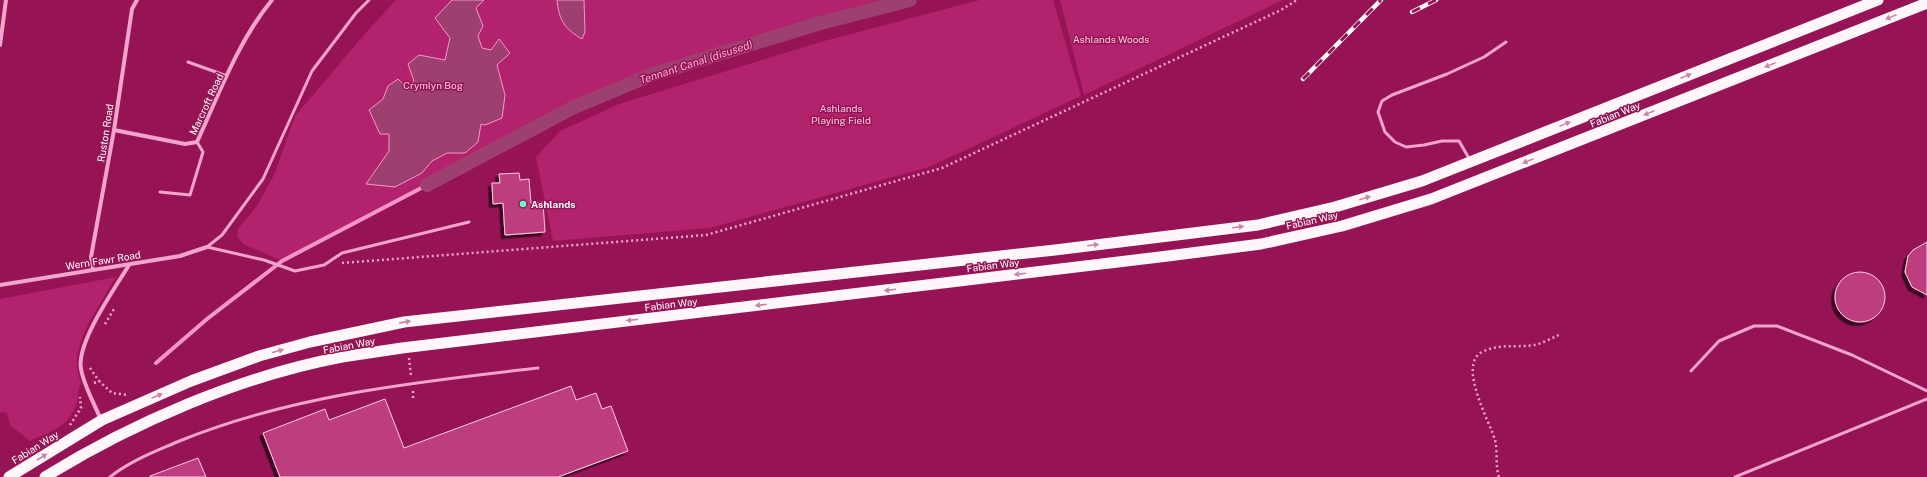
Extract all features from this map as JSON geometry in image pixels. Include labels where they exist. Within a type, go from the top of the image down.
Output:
[{"type":"highway","name":"Fabian Way","points":[[9,477],[102,420],[191,381],[259,356],[316,341],[404,322],[1055,250],[1258,225],[1335,207],[1422,181],[1878,0]]},
{"type":"highway","name":"Fabian Way","points":[[45,477],[87,451],[137,426],[204,398],[270,376],[340,358],[410,347],[1058,270],[1260,244],[1342,226],[1431,199],[1927,3]]},
{"type":"street","points":[[0,45],[6,0]]},
{"type":"street","name":"Ruston Road","points":[[93,270],[91,256],[114,130],[132,9],[137,0]]},
{"type":"street","name":"Marcroft Road","points":[[114,130],[185,144],[197,142],[244,39],[257,18],[272,0]]},
{"type":"street","name":"Wern Fawr Road","points":[[0,285],[180,256],[207,248]]},
{"type":"street","points":[[102,420],[86,386],[80,368],[81,355],[97,318],[129,265]]},
{"type":"lane","points":[[207,248],[222,235],[263,179],[312,72],[356,13],[369,0]]},
{"type":"lane","points":[[1471,162],[1458,141],[1442,140],[1424,145],[1406,147],[1395,142],[1385,132],[1378,112],[1382,101],[1392,95],[1447,74],[1484,57],[1506,42]]},
{"type":"lane","points":[[188,62],[227,76]]},
{"type":"lane","points":[[160,192],[190,194],[203,152],[197,142]]},
{"type":"lane","points":[[207,248],[264,260],[295,271],[324,265],[342,253],[469,222]]},
{"type":"lane","points":[[1691,371],[1719,341],[1754,326],[1778,326],[1852,355],[1927,391]]},
{"type":"lane","points":[[110,477],[132,462],[208,429],[266,412],[312,401],[412,384],[538,368]]},
{"type":"lane","points":[[1735,477],[1927,399]]},
{"type":"path","points":[[324,265],[706,235],[942,168],[1281,10],[1297,0]]},
{"type":"path","points":[[102,329],[114,308]]},
{"type":"path","points":[[1499,477],[1496,469],[1495,441],[1474,386],[1474,362],[1481,352],[1505,345],[1534,345],[1559,335]]},
{"type":"path","points":[[87,363],[99,382]]},
{"type":"green space","name":"Crymlyn Bog","points":[[396,0],[910,0],[817,24],[651,75],[572,108],[282,261],[243,244],[237,236],[238,229],[257,206],[275,173],[295,116],[370,28]]},
{"type":"green space","name":"Ashlands Playing Field","points":[[980,0],[1053,0],[1081,96],[929,167],[710,228],[553,241],[536,157],[560,131],[619,104],[824,41]]},
{"type":"green space","name":"Ashlands Woods","points":[[1060,0],[1283,0],[1084,95]]},
{"type":"green space","points":[[116,277],[90,321],[80,344],[77,356],[77,368],[81,383],[75,408],[62,425],[30,441],[10,425],[7,413],[0,412],[0,299]]},
{"type":"shaded area","points":[[452,0],[484,0],[476,8],[483,26],[478,36],[482,48],[491,50],[499,39],[510,53],[497,65],[505,95],[502,118],[485,125],[481,124],[478,142],[465,153],[447,153],[432,161],[422,173],[395,187],[366,184],[389,151],[389,134],[380,134],[369,110],[383,99],[388,86],[398,79],[408,89],[414,81],[408,64],[419,55],[445,60],[450,38],[435,18]]},
{"type":"shaded area","points":[[557,0],[584,0],[585,32],[582,39],[571,32],[564,24],[559,14]]},
{"type":"building","name":"Ashlands","points":[[519,173],[520,180],[529,179],[531,203],[543,202],[545,232],[505,235],[503,203],[493,204],[492,183],[500,183],[499,174]]},
{"type":"building","points":[[1927,242],[1927,295],[1912,287],[1905,272],[1908,256],[1913,250]]},
{"type":"building","points":[[1855,272],[1865,272],[1878,279],[1885,292],[1885,302],[1878,315],[1865,322],[1855,322],[1846,318],[1839,311],[1835,302],[1835,292],[1839,283],[1846,276]]},
{"type":"building","points":[[571,386],[576,400],[596,393],[602,409],[611,406],[628,451],[558,477],[280,477],[263,433],[325,409],[329,420],[385,399],[404,448]]},
{"type":"building","points":[[198,458],[206,477],[150,477],[150,476]]},
{"type":"waterway","name":"Tennant Canal (disused)","points":[[427,185],[572,108],[651,75],[817,24],[910,0]]},
{"type":"waterway","points":[[156,363],[207,319],[282,261],[427,185]]},
{"type":"railway","points":[[1303,79],[1381,0]]},
{"type":"railway","points":[[1412,12],[1436,0]]},
{"type":"place","name":"Ashlands","points":[[523,204]]}]
